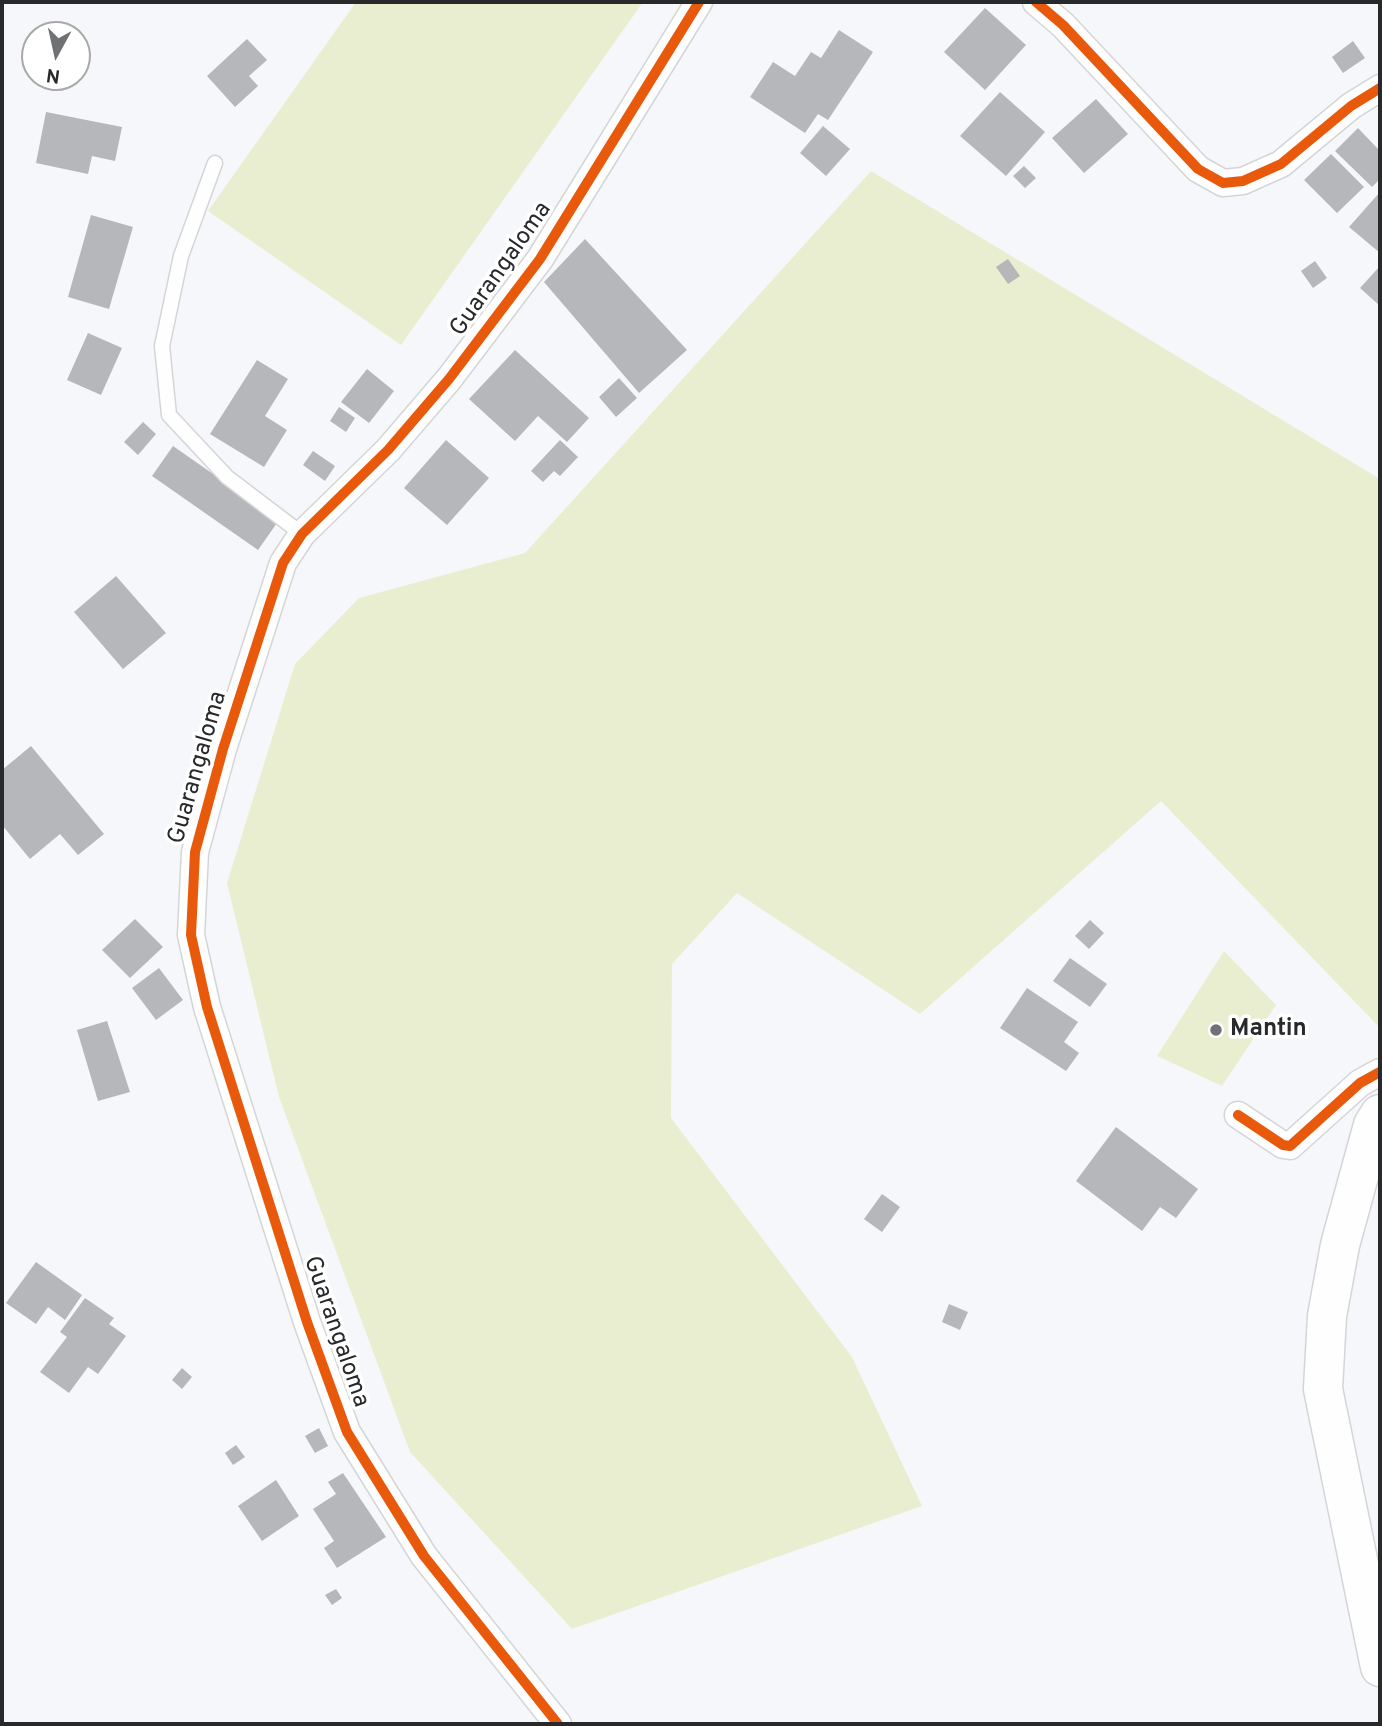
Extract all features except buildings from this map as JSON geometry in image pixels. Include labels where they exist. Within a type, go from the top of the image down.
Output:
[{"type":"main road","points":[[1380,1114],[1373,1125],[1340,1245],[1328,1316],[1323,1389],[1380,1667]]},
{"type":"street","name":"Guarangaloma","points":[[558,1724],[424,1556],[347,1432],[307,1322],[207,1007],[191,935],[195,852],[223,749],[283,563],[302,534],[397,440],[449,379],[540,259],[699,2]]},
{"type":"street","points":[[1036,2],[1063,25],[1198,169],[1223,183],[1243,181],[1281,164],[1351,106],[1380,88]]},
{"type":"street","points":[[1238,1115],[1290,1146],[1360,1083],[1380,1072]]},
{"type":"lane","points":[[215,163],[181,256],[162,346],[169,415],[227,477],[302,534]]},
{"type":"green space","points":[[356,2],[643,2],[401,345],[208,211]]},
{"type":"green space","points":[[871,171],[1380,479],[1380,1028],[1161,801],[920,1014],[737,893],[672,964],[671,1118],[852,1357],[922,1506],[572,1629],[410,1452],[279,1097],[227,883],[295,664],[359,598],[525,553]]},
{"type":"green space","name":"Mantin","points":[[1224,951],[1276,1005],[1222,1086],[1157,1056]]},
{"type":"cycle path","points":[[558,1724],[424,1556],[347,1432],[307,1322],[207,1007],[191,935],[195,852],[223,749],[283,563],[302,534],[388,450],[449,379],[540,259],[699,2]]},
{"type":"cycle path","points":[[1036,2],[1063,25],[1198,169],[1223,183],[1243,181],[1281,164],[1351,106],[1380,88]]},
{"type":"cycle path","points":[[1238,1115],[1283,1145],[1290,1146],[1360,1083],[1380,1072]]},
{"type":"place","name":"Mantin","points":[[1216,1030]]}]
